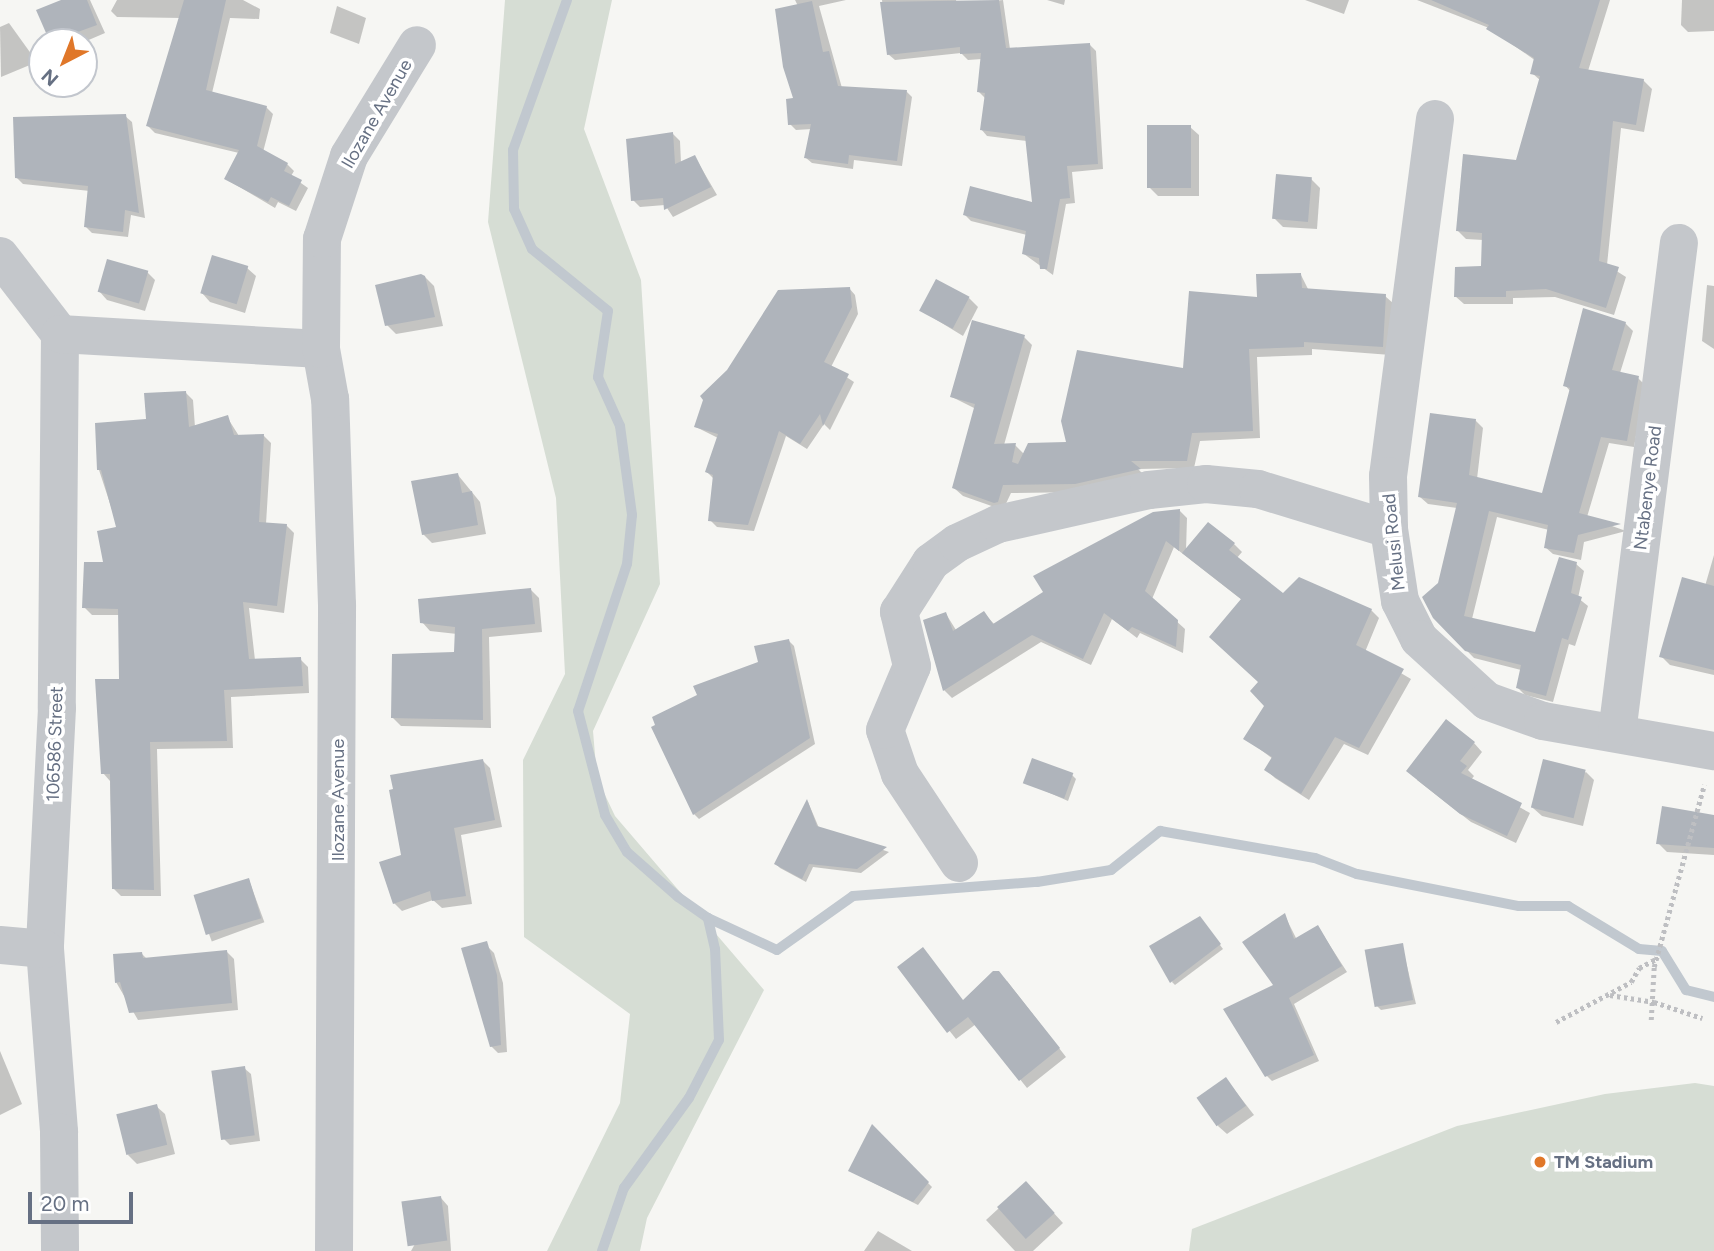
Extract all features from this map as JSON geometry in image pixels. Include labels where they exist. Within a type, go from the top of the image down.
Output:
[{"type":"street","name":"Ilozane Avenue","points":[[334,1251],[337,605],[330,399],[321,349],[322,239],[349,156],[417,44]]},
{"type":"street","name":"Melusi Road","points":[[1434,119],[1388,476],[1389,529],[1400,601],[1419,639],[1451,672],[1487,701],[1520,713],[1712,750]]},
{"type":"street","name":"Ntabenye Road","points":[[1617,733],[1679,243]]},
{"type":"street","points":[[0,256],[60,334],[321,349]]},
{"type":"street","name":"106586 Street","points":[[60,334],[57,708],[45,949],[59,1132],[60,1251]]},
{"type":"street","points":[[959,863],[900,774],[885,730],[912,666],[899,612],[931,562],[957,543],[998,524],[1149,490],[1206,484],[1258,489],[1389,529]]},
{"type":"street","points":[[0,945],[45,949]]},
{"type":"path","points":[[1651,1020],[1657,959],[1684,870],[1712,750]]},
{"type":"path","points":[[1556,1022],[1632,982],[1639,968],[1657,959]]},
{"type":"path","points":[[1609,995],[1654,1002],[1702,1018]]},
{"type":"shaded area","points":[[505,0],[612,0],[584,129],[641,280],[660,584],[593,731],[597,778],[615,816],[764,990],[647,1218],[640,1251],[547,1251],[620,1103],[630,1014],[524,937],[523,760],[565,674],[556,498],[488,222]]},
{"type":"shaded area","name":"TM Stadium","points":[[1695,1083],[1714,1086],[1714,1251],[1189,1251],[1192,1229],[1457,1126],[1605,1094]]},
{"type":"building","points":[[61,0],[87,0],[97,25],[89,28],[44,28],[36,10]]},
{"type":"building","points":[[184,0],[226,0],[206,90],[267,106],[257,146],[288,163],[284,171],[302,180],[289,206],[271,197],[268,202],[224,179],[239,150],[146,126]]},
{"type":"building","points":[[999,0],[1006,48],[1090,43],[1098,164],[1067,166],[1070,198],[1060,199],[1047,269],[1040,269],[1039,258],[1022,254],[1026,231],[963,215],[970,186],[1032,202],[1025,136],[980,130],[985,93],[977,92],[981,53],[960,54],[960,47],[887,55],[880,2]]},
{"type":"building","points":[[1431,0],[1600,0],[1579,68],[1644,79],[1636,125],[1613,121],[1599,261],[1619,267],[1606,308],[1546,289],[1506,291],[1506,297],[1454,297],[1455,267],[1481,266],[1482,233],[1456,231],[1463,154],[1516,160],[1540,76],[1530,74],[1534,58],[1486,29],[1489,25]]},
{"type":"building","points":[[812,1],[823,52],[829,51],[838,86],[907,90],[897,161],[849,155],[848,164],[804,158],[811,124],[788,125],[786,99],[793,98],[783,67],[775,9]]},
{"type":"building","points":[[126,114],[139,213],[125,210],[123,232],[84,227],[88,186],[15,178],[13,117]]},
{"type":"building","points":[[1147,125],[1191,125],[1191,188],[1147,188]]},
{"type":"building","points":[[673,132],[675,164],[695,155],[711,187],[664,210],[663,198],[631,201],[626,139]]},
{"type":"building","points":[[1276,174],[1312,177],[1308,222],[1272,219]]},
{"type":"building","points":[[212,255],[248,266],[237,304],[200,293]]},
{"type":"building","points":[[107,259],[148,271],[139,304],[98,292]]},
{"type":"building","points":[[1301,273],[1302,288],[1386,294],[1383,347],[1304,342],[1304,347],[1249,349],[1253,431],[1192,433],[1187,461],[1131,461],[1141,469],[1075,484],[1003,485],[998,502],[994,503],[952,488],[975,404],[950,397],[972,320],[1025,335],[994,444],[1016,443],[1012,462],[1018,464],[1028,443],[1066,442],[1061,421],[1077,350],[1183,368],[1189,291],[1257,297],[1256,274]]},
{"type":"building","points":[[421,274],[425,276],[435,317],[385,326],[375,285]]},
{"type":"building","points":[[936,279],[970,297],[953,329],[919,311]]},
{"type":"building","points":[[850,287],[852,307],[824,362],[849,374],[823,426],[820,414],[800,444],[779,431],[748,525],[708,521],[713,475],[705,472],[718,434],[694,427],[703,400],[700,396],[727,370],[778,290]]},
{"type":"building","points":[[1583,308],[1626,322],[1612,370],[1639,376],[1627,441],[1601,437],[1579,513],[1621,524],[1578,535],[1574,553],[1544,548],[1548,525],[1489,511],[1464,616],[1535,632],[1559,557],[1577,562],[1571,593],[1582,597],[1568,640],[1562,638],[1546,696],[1516,688],[1521,665],[1465,651],[1433,618],[1422,597],[1438,583],[1457,503],[1418,497],[1430,413],[1476,419],[1469,475],[1542,493],[1570,388],[1563,386]]},
{"type":"building","points":[[186,391],[189,427],[228,415],[234,435],[264,434],[259,522],[287,524],[277,606],[243,602],[249,659],[301,657],[303,686],[224,690],[227,741],[150,742],[154,890],[112,889],[110,774],[101,774],[95,679],[119,679],[118,609],[82,608],[84,562],[103,562],[97,531],[116,527],[101,470],[97,470],[95,423],[146,419],[144,393]]},
{"type":"building","points":[[458,473],[462,493],[472,491],[478,525],[422,535],[411,481]]},
{"type":"building","points":[[1180,509],[1179,551],[1166,541],[1145,591],[1178,620],[1176,647],[1132,627],[1128,631],[1104,613],[1083,659],[1032,635],[943,691],[923,620],[946,612],[953,631],[984,611],[993,624],[1043,592],[1033,576],[1153,512]]},
{"type":"building","points":[[1208,522],[1235,543],[1229,550],[1283,593],[1299,577],[1372,609],[1356,645],[1404,669],[1359,748],[1335,737],[1301,794],[1264,770],[1272,757],[1243,739],[1264,706],[1250,691],[1258,682],[1209,637],[1241,599],[1182,553]]},
{"type":"building","points":[[1682,577],[1714,586],[1714,670],[1659,657]]},
{"type":"building","points":[[531,588],[535,624],[482,629],[483,720],[391,718],[392,654],[454,652],[455,627],[420,623],[418,599]]},
{"type":"building","points":[[789,639],[810,738],[693,815],[651,727],[655,725],[652,717],[697,695],[693,686],[758,662],[754,646]]},
{"type":"building","points":[[1446,719],[1475,742],[1460,761],[1467,766],[1461,773],[1522,803],[1507,836],[1460,814],[1406,771]]},
{"type":"building","points":[[1032,758],[1073,773],[1064,798],[1023,783]]},
{"type":"building","points":[[483,759],[495,820],[454,828],[466,896],[432,901],[430,891],[393,904],[379,862],[401,855],[389,790],[393,789],[390,775]]},
{"type":"building","points":[[1543,759],[1586,770],[1574,818],[1531,808]]},
{"type":"building","points":[[807,799],[817,826],[887,847],[857,869],[809,864],[802,879],[774,864]]},
{"type":"building","points":[[1662,806],[1714,815],[1714,848],[1656,844]]},
{"type":"building","points":[[249,878],[261,918],[206,935],[194,895]]},
{"type":"building","points":[[1285,913],[1294,939],[1318,925],[1342,966],[1289,998],[1314,1055],[1265,1077],[1223,1009],[1273,985],[1242,942]]},
{"type":"building","points":[[1200,916],[1221,944],[1170,983],[1149,946]]},
{"type":"building","points":[[487,941],[497,975],[501,1045],[490,1047],[461,948]]},
{"type":"building","points":[[1403,943],[1413,1000],[1375,1007],[1365,950]]},
{"type":"building","points":[[923,947],[963,1000],[993,971],[999,971],[1060,1048],[1019,1081],[968,1017],[947,1033],[897,967]]},
{"type":"building","points":[[227,950],[232,1003],[129,1013],[120,982],[115,983],[113,954],[142,952],[143,958]]},
{"type":"building","points":[[245,1066],[255,1135],[221,1140],[211,1071]]},
{"type":"building","points":[[1226,1077],[1246,1106],[1217,1126],[1197,1098]]},
{"type":"building","points":[[157,1104],[167,1145],[126,1155],[116,1114]]},
{"type":"building","points":[[872,1124],[929,1182],[913,1202],[848,1171]]},
{"type":"building","points":[[1026,1181],[1055,1213],[1026,1239],[997,1207]]},
{"type":"building","points":[[441,1196],[447,1241],[408,1246],[401,1202]]},
{"type":"waterway","points":[[567,0],[513,150],[514,209],[532,249],[608,311],[598,377],[620,426],[632,515],[627,564],[578,711],[605,815],[627,852],[678,897],[708,918],[777,950],[853,896],[1037,882],[1111,870],[1160,831],[1315,858],[1357,874],[1519,906],[1568,906],[1639,949],[1662,951],[1686,990],[1714,997]]},
{"type":"waterway","points":[[602,1251],[624,1188],[689,1098],[719,1040],[715,949],[708,918]]},
{"type":"place","name":"TM Stadium","points":[[1540,1162]]}]
